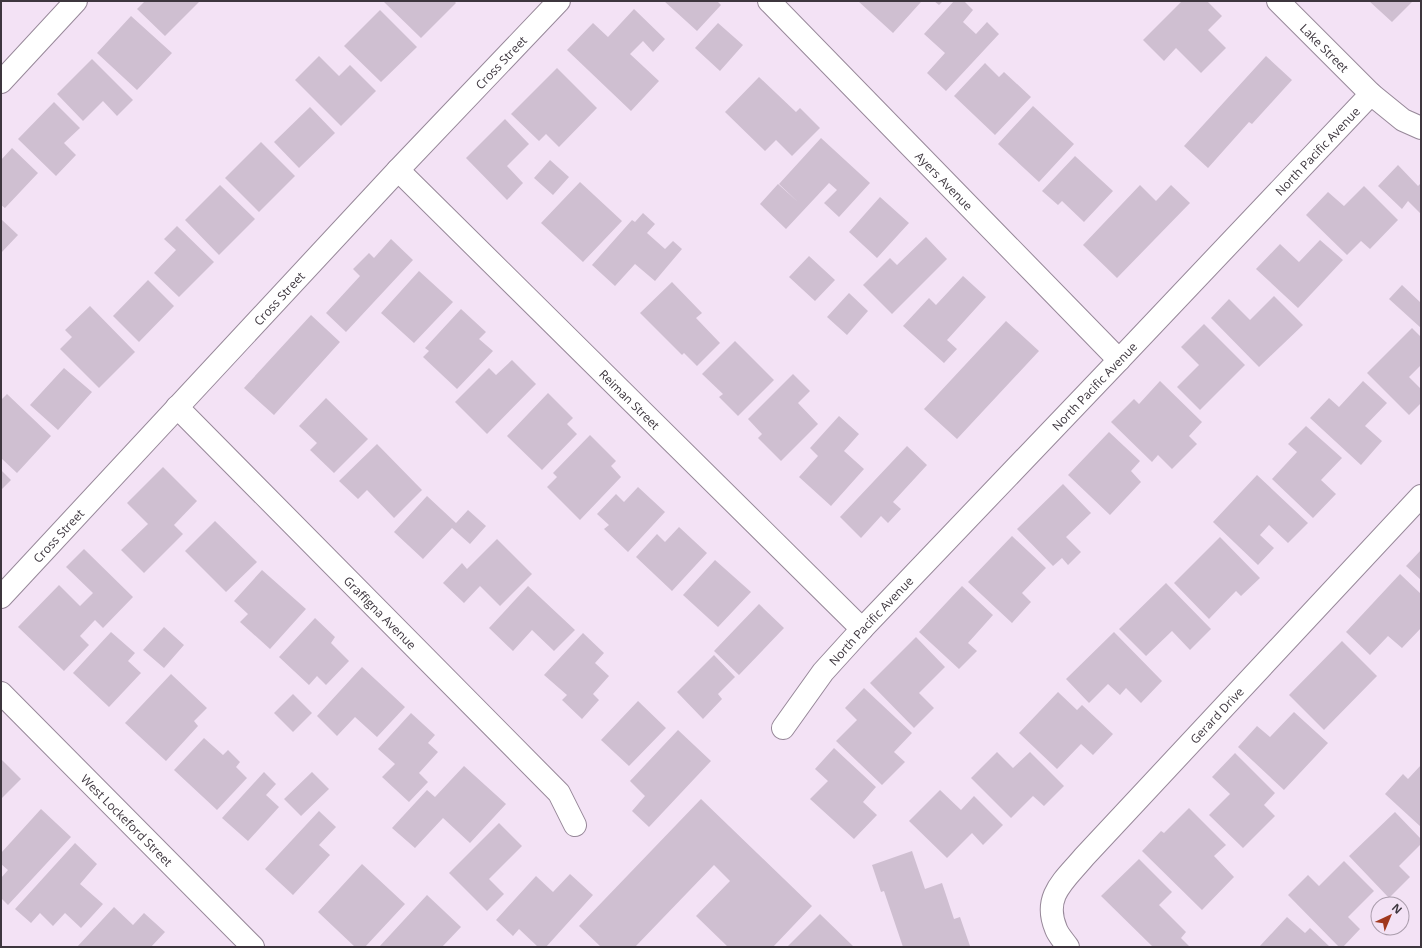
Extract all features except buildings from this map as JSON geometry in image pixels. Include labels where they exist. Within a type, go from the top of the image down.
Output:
[{"type":"street","points":[[1,82],[76,1]]},
{"type":"street","name":"Cross Street","points":[[1,597],[398,170],[559,1]]},
{"type":"street","name":"Ayers Avenue","points":[[769,1],[1119,360]]},
{"type":"street","name":"Lake Street","points":[[1278,1],[1371,94]]},
{"type":"street","points":[[1371,94],[1403,120],[1421,128]]},
{"type":"street","name":"North Pacific Avenue","points":[[784,728],[823,672],[862,629],[1371,94]]},
{"type":"street","name":"Reiman Street","points":[[398,170],[862,629]]},
{"type":"street","name":"Graffigna Avenue","points":[[177,407],[559,793],[575,825]]},
{"type":"street","name":"Gerard Drive","points":[[1068,947],[1056,929],[1051,908],[1056,890],[1084,857],[1421,496]]},
{"type":"street","name":"West Lockeford Street","points":[[1,693],[253,947]]}]
